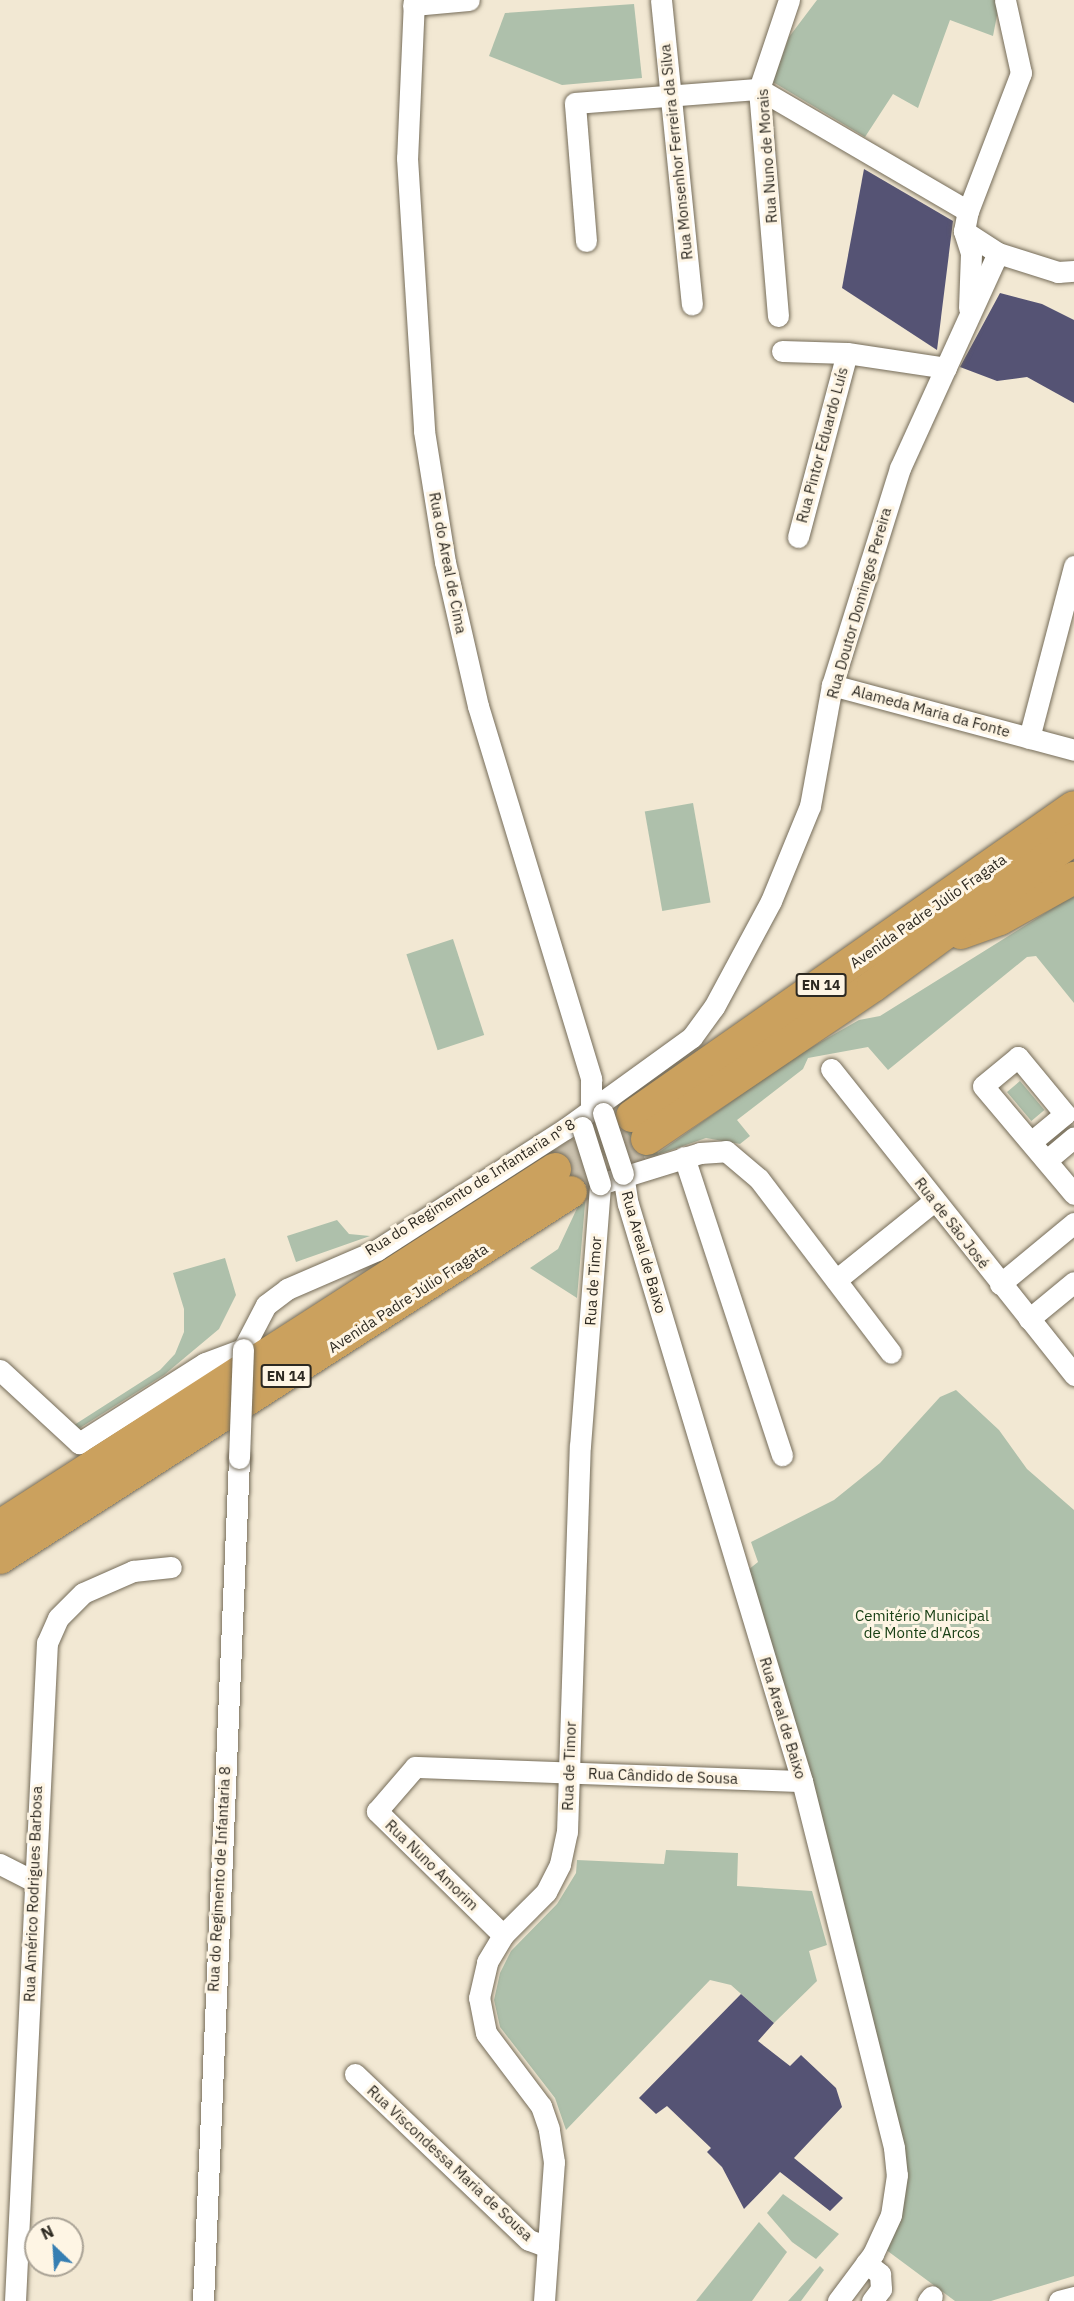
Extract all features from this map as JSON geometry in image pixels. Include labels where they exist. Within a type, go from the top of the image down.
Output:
[{"type":"highway","name":"Avenida Padre Júlio Fragata","points":[[611,1121],[1074,807]]},
{"type":"highway","name":"Avenida Padre Júlio Fragata","points":[[611,1121],[927,945],[1074,839]]},
{"type":"highway","points":[[927,945],[1000,919],[1074,878]]},
{"type":"highway","name":"Avenida Padre Júlio Fragata","points":[[0,1558],[241,1405],[575,1181]]},
{"type":"highway","name":"Avenida Padre Júlio Fragata","points":[[3,1523],[130,1442],[575,1181]]},
{"type":"street","points":[[413,3],[469,0]]},
{"type":"street","name":"Rua Monsenhor Ferreira da Silva","points":[[661,0],[668,96],[692,304]]},
{"type":"street","name":"Rua Nuno de Morais","points":[[778,316],[759,89],[789,0]]},
{"type":"street","points":[[968,317],[971,253],[966,221],[1021,73],[1005,0]]},
{"type":"street","name":"Rua do Areal de Cima","points":[[413,3],[407,158],[410,244],[424,431],[441,540],[478,706],[591,1079],[611,1121]]},
{"type":"street","points":[[586,241],[575,104],[759,89],[966,221],[998,253],[1058,272],[1074,271]]},
{"type":"street","name":"Rua Doutor Domingos Pereira","points":[[611,1121],[692,1037],[728,982],[771,901],[810,806],[832,685],[900,468],[998,253]]},
{"type":"street","points":[[782,351],[847,353],[946,368]]},
{"type":"street","name":"Rua Pintor Eduardo Luís","points":[[798,537],[847,353]]},
{"type":"street","name":"Alameda Maria da Fonte","points":[[1029,738],[1074,566]]},
{"type":"street","name":"Alameda Maria da Fonte","points":[[832,685],[1074,750]]},
{"type":"street","name":"Rua de São José","points":[[831,1069],[1074,1375]]},
{"type":"street","points":[[575,1181],[611,1121]]},
{"type":"street","name":"Rua Areal de Baixo","points":[[611,1121],[628,1204],[802,1781],[894,2148],[897,2175],[891,2215],[866,2264],[838,2301]]},
{"type":"street","name":"Rua do Regimento de Infantaria nº 8","points":[[239,1458],[243,1349],[266,1305],[287,1289],[377,1250],[611,1121]]},
{"type":"street","points":[[1047,1160],[1074,1137]]},
{"type":"street","points":[[1031,1142],[1074,1194]]},
{"type":"street","points":[[575,1181],[623,1174],[712,1150],[726,1151],[742,1161],[891,1353]]},
{"type":"street","points":[[684,1157],[782,1455]]},
{"type":"street","name":"Rua de Timor","points":[[544,2301],[554,2162],[549,2129],[541,2106],[486,2033],[479,1998],[487,1962],[503,1935],[546,1892],[560,1864],[567,1832],[580,1446],[575,1181]]},
{"type":"street","points":[[836,1280],[934,1201]]},
{"type":"street","points":[[1000,1284],[1074,1223]]},
{"type":"street","points":[[1029,1319],[1074,1282]]},
{"type":"street","points":[[0,1370],[79,1443],[205,1363],[243,1349]]},
{"type":"street","name":"Rua do Regimento de Infantaria 8","points":[[203,2301],[239,1458]]},
{"type":"street","name":"Rua Américo Rodrigues Barbosa","points":[[15,2301],[47,1643],[58,1618],[83,1593],[133,1571],[171,1567]]},
{"type":"street","name":"Rua Cândido de Sousa","points":[[415,1767],[802,1781]]},
{"type":"street","name":"Rua Nuno Amorim","points":[[415,1767],[377,1811],[503,1935]]},
{"type":"street","points":[[0,1864],[34,1881]]},
{"type":"street","name":"Rua Viscondessa Maria de Sousa","points":[[355,2074],[529,2240],[548,2247]]},
{"type":"street","points":[[866,2264],[880,2274],[881,2289],[872,2301]]},
{"type":"street","points":[[1059,2301],[1074,2297]]},
{"type":"green space","points":[[817,0],[1000,0],[993,36],[950,20],[918,108],[893,94],[865,137],[773,82],[789,37]]},
{"type":"green space","points":[[634,4],[642,78],[562,85],[489,56],[505,13]]},
{"type":"green space","points":[[693,803],[711,902],[662,911],[645,812]]},
{"type":"green space","points":[[1074,895],[1074,1003],[1036,956],[1027,957],[888,1070],[868,1047],[808,1058],[803,1069],[737,1120],[750,1136],[740,1144],[706,1138],[657,1155],[643,1156],[620,1128],[618,1115],[623,1101],[658,1153],[796,1056],[859,1020],[880,1016]]},
{"type":"green space","points":[[453,939],[484,1035],[438,1050],[406,954]]},
{"type":"green space","points":[[1020,1081],[1044,1110],[1031,1121],[1007,1092]]},
{"type":"green space","points":[[564,1145],[579,1153],[587,1180],[577,1298],[530,1268],[558,1249],[579,1204],[546,1154]]},
{"type":"green space","points":[[337,1220],[349,1234],[370,1236],[296,1262],[287,1236]]},
{"type":"green space","points":[[225,1258],[236,1295],[219,1329],[164,1375],[75,1431],[71,1427],[160,1370],[175,1354],[184,1332],[184,1309],[173,1273]]},
{"type":"green space","name":"Cemitério Municipal de Monte d'Arcos","points":[[956,1390],[999,1430],[1027,1469],[1074,1510],[1074,2276],[991,2301],[955,2301],[885,2249],[892,2233],[873,2024],[748,1570],[758,1562],[751,1542],[834,1500],[880,1463],[940,1397]]},
{"type":"green space","points":[[666,1850],[738,1853],[737,1886],[812,1891],[827,1945],[809,1951],[817,1981],[774,2023],[731,1985],[710,1980],[566,2130],[555,2098],[500,2027],[494,2000],[500,1973],[511,1951],[557,1904],[576,1873],[577,1860],[664,1864]]},
{"type":"green space","points":[[783,2194],[839,2234],[816,2259],[792,2242],[767,2213]]},
{"type":"green space","points":[[759,2222],[787,2252],[752,2301],[696,2301]]},
{"type":"green space","points":[[820,2266],[824,2270],[801,2301],[788,2301]]},
{"type":"building","points":[[864,169],[953,221],[937,350],[842,288]]},
{"type":"building","points":[[1000,293],[1042,304],[1074,320],[1074,403],[1027,377],[997,381],[960,367]]},
{"type":"building","points":[[741,1994],[774,2023],[758,2041],[790,2066],[801,2055],[836,2088],[842,2107],[794,2158],[843,2198],[830,2211],[780,2172],[744,2209],[722,2167],[707,2152],[711,2148],[667,2106],[656,2114],[639,2098]]},
{"type":"tunnel","points":[[555,1169],[632,1116]]},
{"type":"tunnel","points":[[571,1192],[647,1139]]}]
